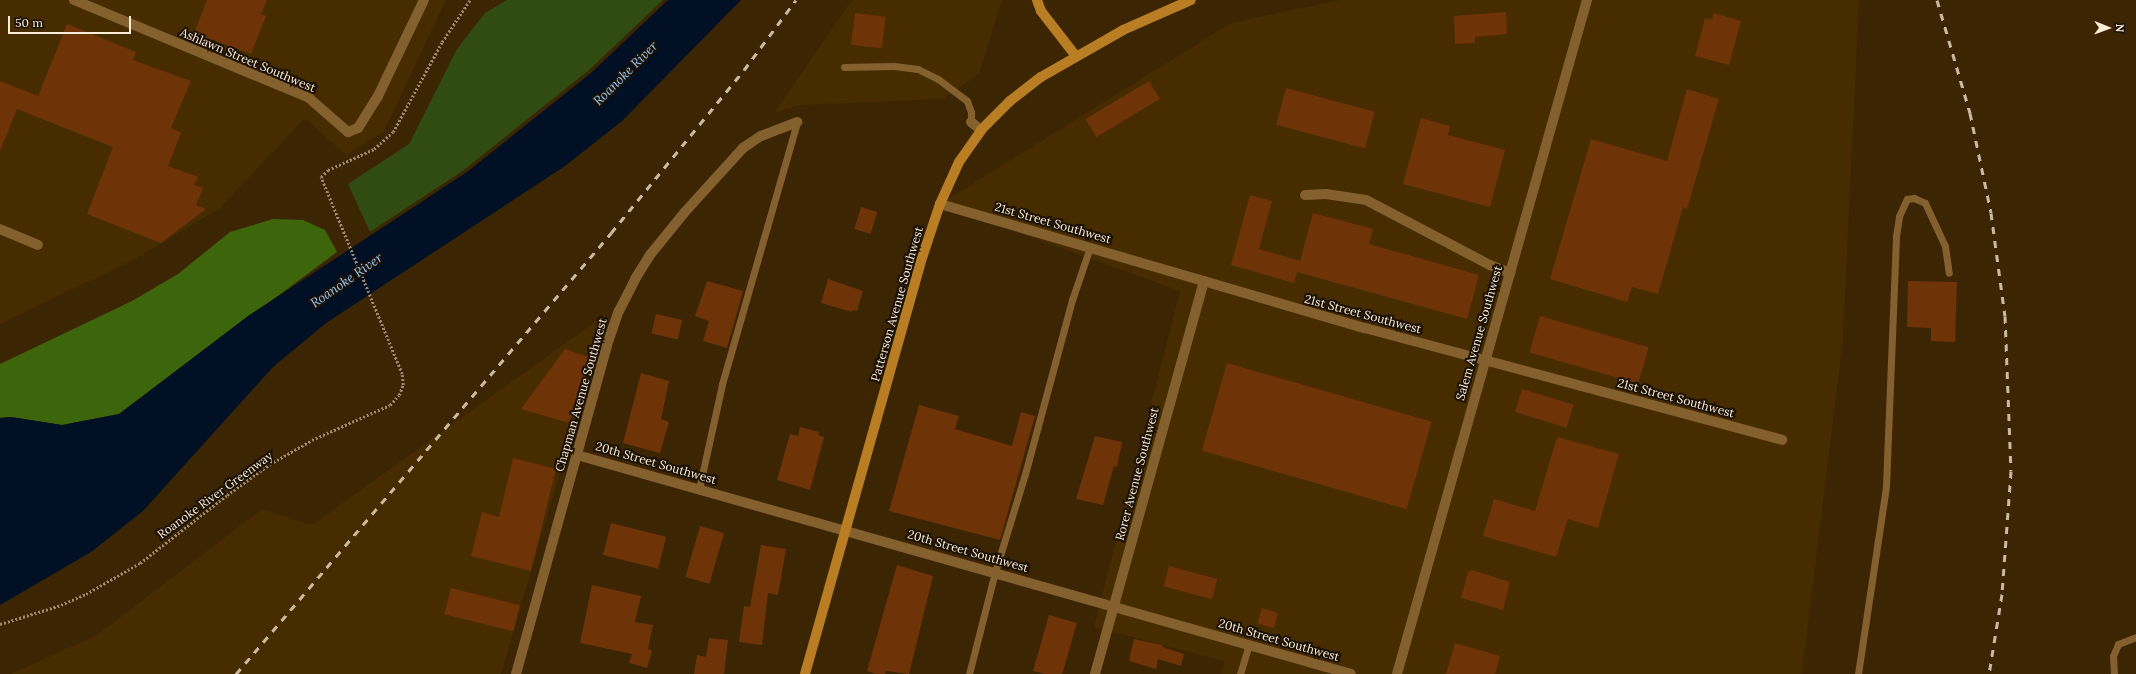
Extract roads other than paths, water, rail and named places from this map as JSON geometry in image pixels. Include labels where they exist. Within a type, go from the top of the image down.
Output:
[{"type":"main road","points":[[1037,0],[1040,12],[1074,55]]},
{"type":"main road","name":"Patterson Avenue Southwest","points":[[805,674],[920,264],[940,204],[959,162],[981,130],[1010,101],[1074,55],[1123,30],[1191,0]]},
{"type":"street","name":"Ashlawn Street Southwest","points":[[74,0],[309,98],[348,132],[358,128],[378,96],[424,0]]},
{"type":"street","name":"Salem Avenue Southwest","points":[[1397,674],[1587,0]]},
{"type":"street","name":"Chapman Avenue Southwest","points":[[516,674],[619,311],[650,255],[684,213],[743,148],[761,136],[797,122]]},
{"type":"street","points":[[971,122],[981,130]]},
{"type":"street","points":[[1304,196],[1338,195],[1366,200],[1490,265],[1510,273]]},
{"type":"street","name":"21st Street Southwest","points":[[940,204],[1366,328],[1782,440]]},
{"type":"street","points":[[0,229],[38,245]]},
{"type":"street","name":"Rorer Avenue Southwest","points":[[1095,674],[1204,282]]},
{"type":"street","name":"20th Street Southwest","points":[[577,455],[995,572],[1350,674]]},
{"type":"lane","points":[[844,67],[894,66],[918,70],[938,79],[967,101],[971,122]]},
{"type":"lane","points":[[699,490],[722,384],[797,122]]},
{"type":"lane","points":[[1858,674],[1886,486],[1896,236],[1899,216],[1907,199],[1914,198],[1925,204],[1945,246],[1949,274]]},
{"type":"lane","points":[[969,674],[989,604],[995,572],[1025,474],[1072,300],[1090,247]]},
{"type":"lane","points":[[2114,674],[2113,656],[2118,644],[2136,637]]},
{"type":"lane","points":[[1240,674],[1249,645]]},
{"type":"water","name":"Roanoke River","points":[[668,0],[741,0],[622,121],[565,166],[326,323],[273,367],[143,511],[91,552],[0,605],[0,418],[11,417],[62,425],[119,414],[248,316],[467,172],[591,73]]},
{"type":"railway","points":[[236,674],[611,233],[744,70],[796,0]]},
{"type":"railway","points":[[1937,0],[1970,113],[1991,213],[2005,316],[2011,471],[2002,594],[1989,674]]}]
